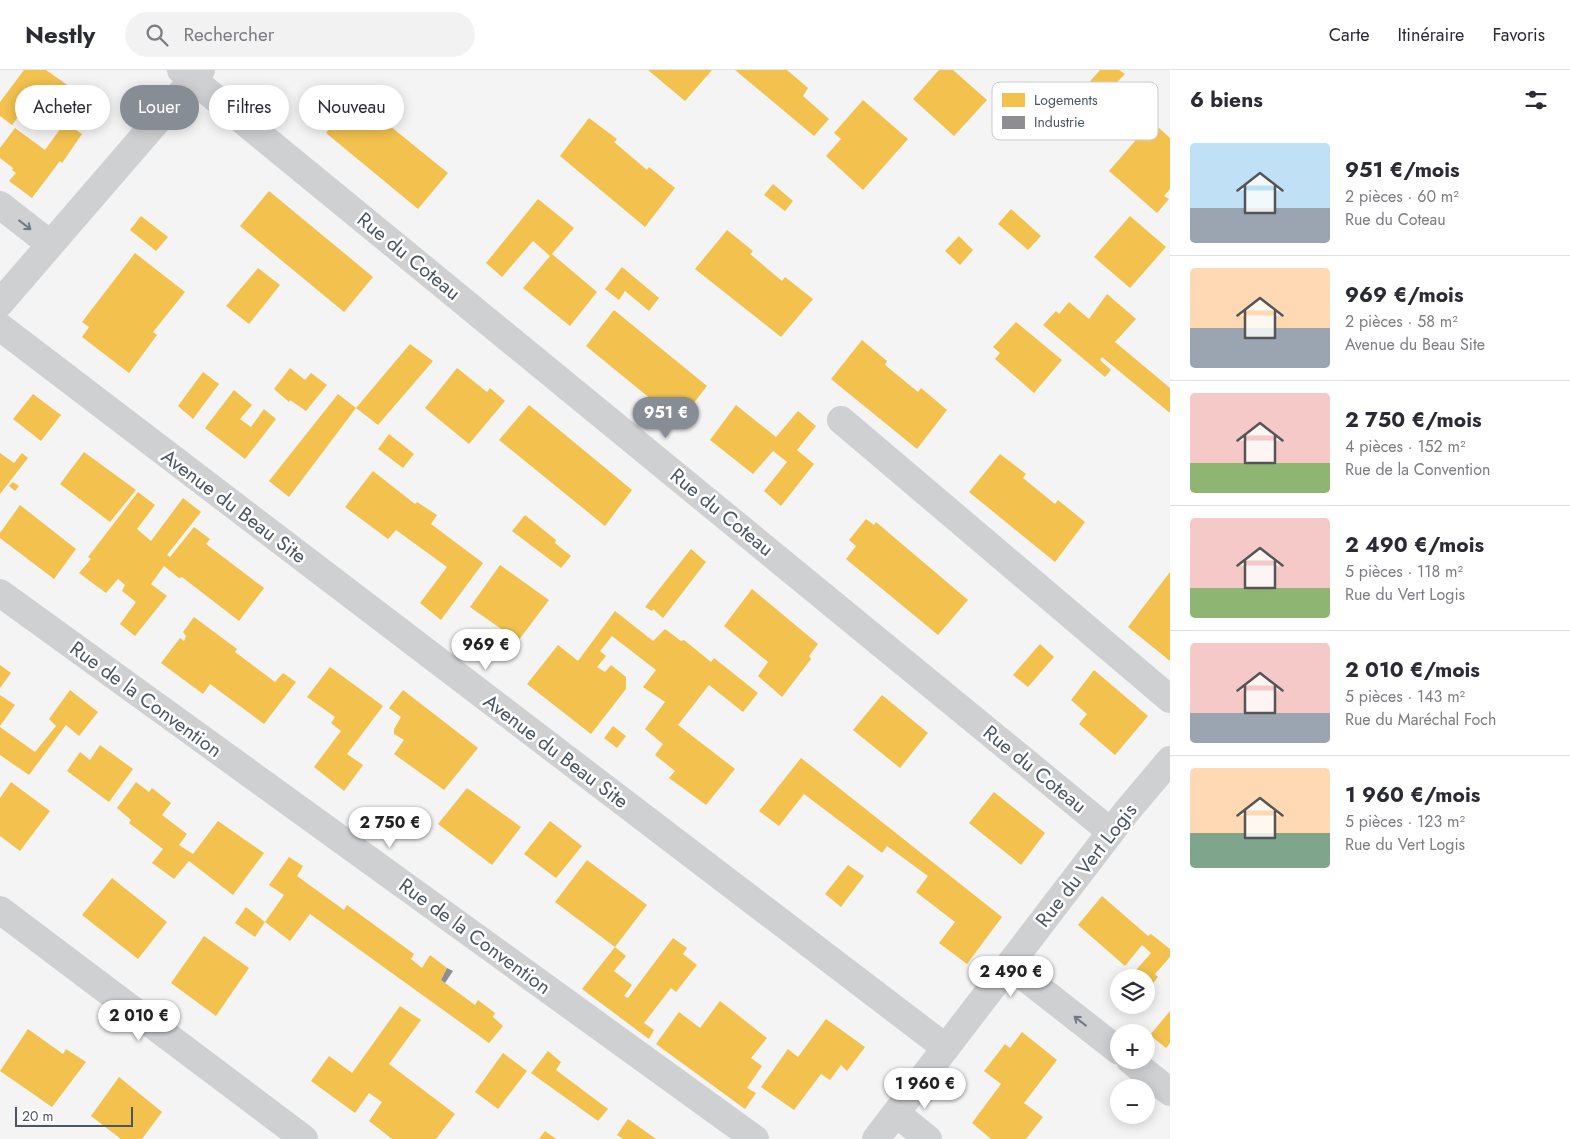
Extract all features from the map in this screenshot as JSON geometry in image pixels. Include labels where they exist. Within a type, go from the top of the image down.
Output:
[{"type":"street","points":[[0,303],[192,73]]},
{"type":"street","name":"Rue du Coteau","points":[[192,73],[1111,832]]},
{"type":"street","points":[[0,205],[50,244]]},
{"type":"street","name":"Avenue du Beau Site","points":[[0,327],[946,1048]]},
{"type":"street","points":[[841,420],[1170,699]]},
{"type":"street","name":"Rue de la Convention","points":[[0,593],[755,1139]]},
{"type":"street","name":"Rue du Vert Logis","points":[[876,1139],[1111,832],[1170,760]]},
{"type":"street","points":[[0,910],[304,1139]]},
{"type":"street","points":[[1009,965],[1110,1044]]},
{"type":"street","points":[[1141,1069],[1170,1092]]},
{"type":"street","points":[[896,1113],[928,1139]]},
{"type":"building: Logements","points":[[24,70],[46,70],[67,85],[15,85],[15,121],[12,125],[0,116],[0,102]]},
{"type":"building: Logements","points":[[648,70],[712,70],[685,101]]},
{"type":"building: Logements","points":[[735,70],[787,70],[808,88],[803,96],[829,119],[814,136]]},
{"type":"building: Logements","points":[[939,70],[953,70],[987,100],[954,136],[913,99]]},
{"type":"building: Logements","points":[[1100,70],[1119,70],[1125,74],[1117,82],[1089,82]]},
{"type":"building: Logements","points":[[863,100],[908,139],[863,190],[826,156],[841,139],[834,133]]},
{"type":"building: Logements","points":[[589,118],[617,139],[614,142],[647,170],[649,167],[675,188],[645,227],[560,156]]},
{"type":"building: Logements","points":[[1158,127],[1170,138],[1170,189],[1164,196],[1169,199],[1157,213],[1109,171],[1135,141],[1158,140]]},
{"type":"building: Logements","points":[[15,128],[15,130],[18,130],[45,150],[59,130],[76,130],[82,134],[62,163],[60,161],[32,198],[9,181],[16,173],[12,170],[13,168],[0,158],[0,148]]},
{"type":"building: Logements","points":[[328,130],[395,130],[448,173],[418,209],[326,133]]},
{"type":"building: Logements","points":[[773,184],[793,201],[785,211],[764,195]]},
{"type":"building: Logements","points":[[269,191],[373,277],[344,312],[240,226]]},
{"type":"building: Logements","points":[[538,199],[574,228],[552,254],[597,292],[570,326],[523,288],[550,256],[533,241],[502,277],[486,263]]},
{"type":"building: Logements","points":[[1011,209],[1041,236],[1028,250],[998,224]]},
{"type":"building: Logements","points":[[141,216],[168,237],[156,251],[130,230]]},
{"type":"building: Logements","points":[[1130,216],[1166,247],[1130,288],[1094,257]]},
{"type":"building: Logements","points":[[727,230],[753,251],[750,254],[782,281],[785,277],[813,299],[781,337],[695,269]]},
{"type":"building: Logements","points":[[959,236],[973,250],[960,265],[945,251]]},
{"type":"building: Logements","points":[[135,253],[185,292],[153,332],[157,335],[129,373],[82,337],[89,327],[82,322]]},
{"type":"building: Logements","points":[[622,267],[659,298],[649,311],[625,291],[619,300],[605,289]]},
{"type":"building: Logements","points":[[258,268],[280,285],[249,324],[226,306]]},
{"type":"building: Logements","points":[[1107,294],[1136,319],[1115,342],[1170,388],[1170,413],[1102,357],[1100,360],[1111,370],[1105,377],[1043,325],[1056,311],[1059,314],[1069,302],[1089,319]]},
{"type":"building: Logements","points":[[614,310],[707,386],[679,422],[586,346]]},
{"type":"building: Logements","points":[[1016,322],[1062,360],[1034,393],[995,359],[1000,353],[993,347]]},
{"type":"building: Logements","points":[[862,340],[887,361],[885,365],[918,392],[921,388],[947,410],[917,449],[831,379]]},
{"type":"building: Logements","points":[[410,344],[433,361],[378,425],[356,408]]},
{"type":"building: Logements","points":[[290,368],[305,380],[311,373],[327,385],[306,411],[290,400],[289,402],[274,389]]},
{"type":"building: Logements","points":[[457,368],[487,392],[490,388],[505,401],[469,444],[425,408]]},
{"type":"building: Logements","points":[[203,372],[219,384],[193,419],[178,406]]},
{"type":"building: Logements","points":[[234,390],[252,405],[240,419],[251,427],[264,409],[276,419],[245,459],[205,428]]},
{"type":"building: Logements","points":[[33,394],[61,415],[41,441],[13,419]]},
{"type":"building: Logements","points":[[338,394],[356,408],[289,497],[269,481]]},
{"type":"building: Logements","points":[[529,405],[632,490],[605,526],[499,440]]},
{"type":"building: Logements","points":[[736,405],[776,437],[798,411],[816,426],[797,450],[814,464],[781,506],[764,491],[787,462],[773,451],[753,474],[710,440]]},
{"type":"building: Logements","points":[[389,434],[414,454],[403,468],[378,449]]},
{"type":"building: Logements","points":[[84,452],[136,490],[110,522],[60,484]]},
{"type":"building: Logements","points":[[0,453],[14,463],[22,453],[28,458],[0,494]]},
{"type":"building: Logements","points":[[1000,454],[1026,474],[1023,478],[1055,504],[1058,500],[1085,522],[1055,562],[969,492]]},
{"type":"building: Logements","points":[[373,471],[415,504],[417,502],[437,515],[431,524],[483,563],[441,620],[420,603],[447,567],[396,530],[388,539],[345,507]]},
{"type":"building: Logements","points":[[13,482],[19,486],[15,491],[9,486]]},
{"type":"building: Logements","points":[[138,492],[155,505],[137,529],[151,541],[183,498],[201,512],[167,555],[170,557],[194,527],[210,539],[206,544],[264,588],[239,621],[182,577],[179,578],[164,566],[151,584],[167,596],[135,636],[120,624],[136,602],[122,591],[125,585],[118,579],[106,593],[79,573],[91,559],[88,557]]},
{"type":"building: Logements","points":[[20,505],[76,549],[54,579],[0,538],[0,533]]},
{"type":"building: Logements","points":[[525,515],[556,540],[555,543],[571,556],[561,568],[512,531]]},
{"type":"building: Logements","points":[[866,519],[874,525],[876,522],[968,600],[938,635],[846,559],[856,546],[849,540]]},
{"type":"building: Logements","points":[[691,549],[706,562],[663,618],[653,609],[652,611],[645,607]]},
{"type":"building: Logements","points":[[500,565],[549,600],[518,641],[470,607]]},
{"type":"building: Logements","points":[[1170,572],[1170,661],[1128,627]]},
{"type":"building: Logements","points":[[752,589],[818,644],[809,656],[811,659],[782,697],[758,676],[768,662],[724,626]]},
{"type":"building: Logements","points":[[615,611],[653,641],[665,629],[681,641],[684,640],[711,662],[714,658],[758,693],[743,712],[709,685],[678,725],[735,769],[706,805],[669,778],[675,771],[655,755],[663,744],[645,729],[665,702],[643,687],[656,670],[612,636],[600,651],[606,656],[597,667],[605,672],[611,665],[626,677],[626,689],[591,734],[527,684],[558,645],[578,661]]},
{"type":"building: Logements","points":[[194,617],[237,649],[235,652],[275,682],[283,673],[296,682],[264,724],[210,684],[203,694],[161,663],[180,638],[184,641],[186,636],[183,632]]},
{"type":"building: Logements","points":[[1040,644],[1054,657],[1028,687],[1013,675]]},
{"type":"building: Logements","points":[[0,665],[11,673],[0,688]]},
{"type":"building: Logements","points":[[330,667],[383,706],[347,754],[363,765],[344,791],[314,767],[341,731],[331,723],[335,717],[307,697]]},
{"type":"building: Logements","points":[[1094,670],[1148,716],[1115,755],[1079,724],[1087,714],[1071,700]]},
{"type":"building: Logements","points":[[70,690],[98,712],[79,736],[66,725],[29,775],[0,755],[0,727],[35,752],[56,726],[49,719]]},
{"type":"building: Logements","points":[[403,690],[478,748],[444,790],[394,754],[404,740],[394,734],[394,729],[401,717],[389,708]]},
{"type":"building: Logements","points":[[0,695],[15,705],[0,726]]},
{"type":"building: Logements","points":[[882,695],[928,733],[900,768],[853,730]]},
{"type":"building: Logements","points":[[613,726],[626,736],[617,748],[604,738]]},
{"type":"building: Logements","points":[[100,745],[133,769],[109,802],[67,771],[80,752],[90,760]]},
{"type":"building: Logements","points":[[801,758],[1002,917],[967,964],[939,943],[955,922],[916,892],[928,876],[887,846],[882,853],[804,794],[779,826],[759,811]]},
{"type":"building: Logements","points":[[11,782],[50,811],[20,851],[0,836],[0,798]]},
{"type":"building: Logements","points":[[136,782],[149,792],[152,788],[171,803],[162,815],[187,834],[179,845],[193,854],[218,821],[264,853],[233,895],[189,861],[174,879],[152,863],[163,849],[129,823],[131,820],[117,808]]},
{"type":"building: Logements","points":[[467,788],[521,827],[492,865],[438,824]]},
{"type":"building: Logements","points":[[994,792],[1045,833],[1021,865],[969,823]]},
{"type":"building: Logements","points":[[550,821],[582,846],[556,878],[524,854]]},
{"type":"building: Logements","points":[[289,857],[303,866],[297,876],[344,910],[347,905],[414,954],[411,959],[422,968],[430,955],[447,968],[441,980],[475,1005],[478,1000],[495,1013],[493,1017],[503,1026],[489,1043],[310,914],[290,941],[265,922],[284,895],[269,885]]},
{"type":"building: Logements","points":[[587,860],[647,905],[615,947],[555,902]]},
{"type":"building: Logements","points":[[848,865],[864,876],[841,907],[825,894]]},
{"type":"building: Logements","points":[[112,878],[167,922],[138,959],[82,915]]},
{"type":"building: Logements","points":[[1102,896],[1148,936],[1151,934],[1170,949],[1170,957],[1155,974],[1155,969],[1137,969],[1151,953],[1142,945],[1125,966],[1078,925]]},
{"type":"building: Logements","points":[[246,907],[265,922],[255,937],[235,923]]},
{"type":"building: Logements","points":[[204,936],[249,968],[216,1016],[171,983]]},
{"type":"building: Logements","points":[[673,938],[687,948],[683,954],[697,965],[676,992],[671,988],[644,1023],[654,1030],[649,1039],[582,989],[615,947],[626,956],[614,971],[632,985],[624,996],[628,998]]},
{"type":"building: Logements","points":[[720,1001],[767,1038],[751,1058],[762,1066],[747,1088],[756,1093],[745,1109],[656,1044],[679,1012],[700,1028]]},
{"type":"building: Logements","points":[[400,1006],[421,1020],[389,1064],[455,1114],[436,1139],[392,1139],[369,1121],[382,1102],[369,1093],[355,1113],[311,1081],[329,1056],[352,1073]]},
{"type":"building: Logements","points":[[1170,1011],[1170,1043],[1166,1048],[1155,1039],[1155,1029]]},
{"type":"building: Logements","points":[[826,1019],[865,1047],[847,1071],[841,1065],[830,1080],[821,1074],[794,1110],[761,1087],[788,1049],[798,1057]]},
{"type":"building: Logements","points":[[28,1029],[63,1054],[66,1049],[86,1062],[52,1107],[0,1071]]},
{"type":"building: Logements","points":[[1022,1032],[1057,1060],[1024,1103],[1043,1117],[1026,1139],[991,1139],[972,1123],[1001,1084],[984,1071],[1005,1044],[1010,1048]]},
{"type":"building: Logements","points":[[548,1051],[561,1062],[556,1070],[608,1109],[598,1121],[531,1073]]},
{"type":"building: Logements","points":[[503,1053],[527,1071],[498,1109],[475,1092]]},
{"type":"building: Logements","points":[[119,1077],[162,1112],[142,1139],[121,1139],[91,1116]]},
{"type":"building: Logements","points":[[628,1119],[656,1139],[623,1139],[617,1135]]},
{"type":"building: Logements","points":[[545,1131],[556,1139],[539,1139]]},
{"type":"building: Industrie","points":[[447,968],[453,971],[445,983],[441,980]]}]
